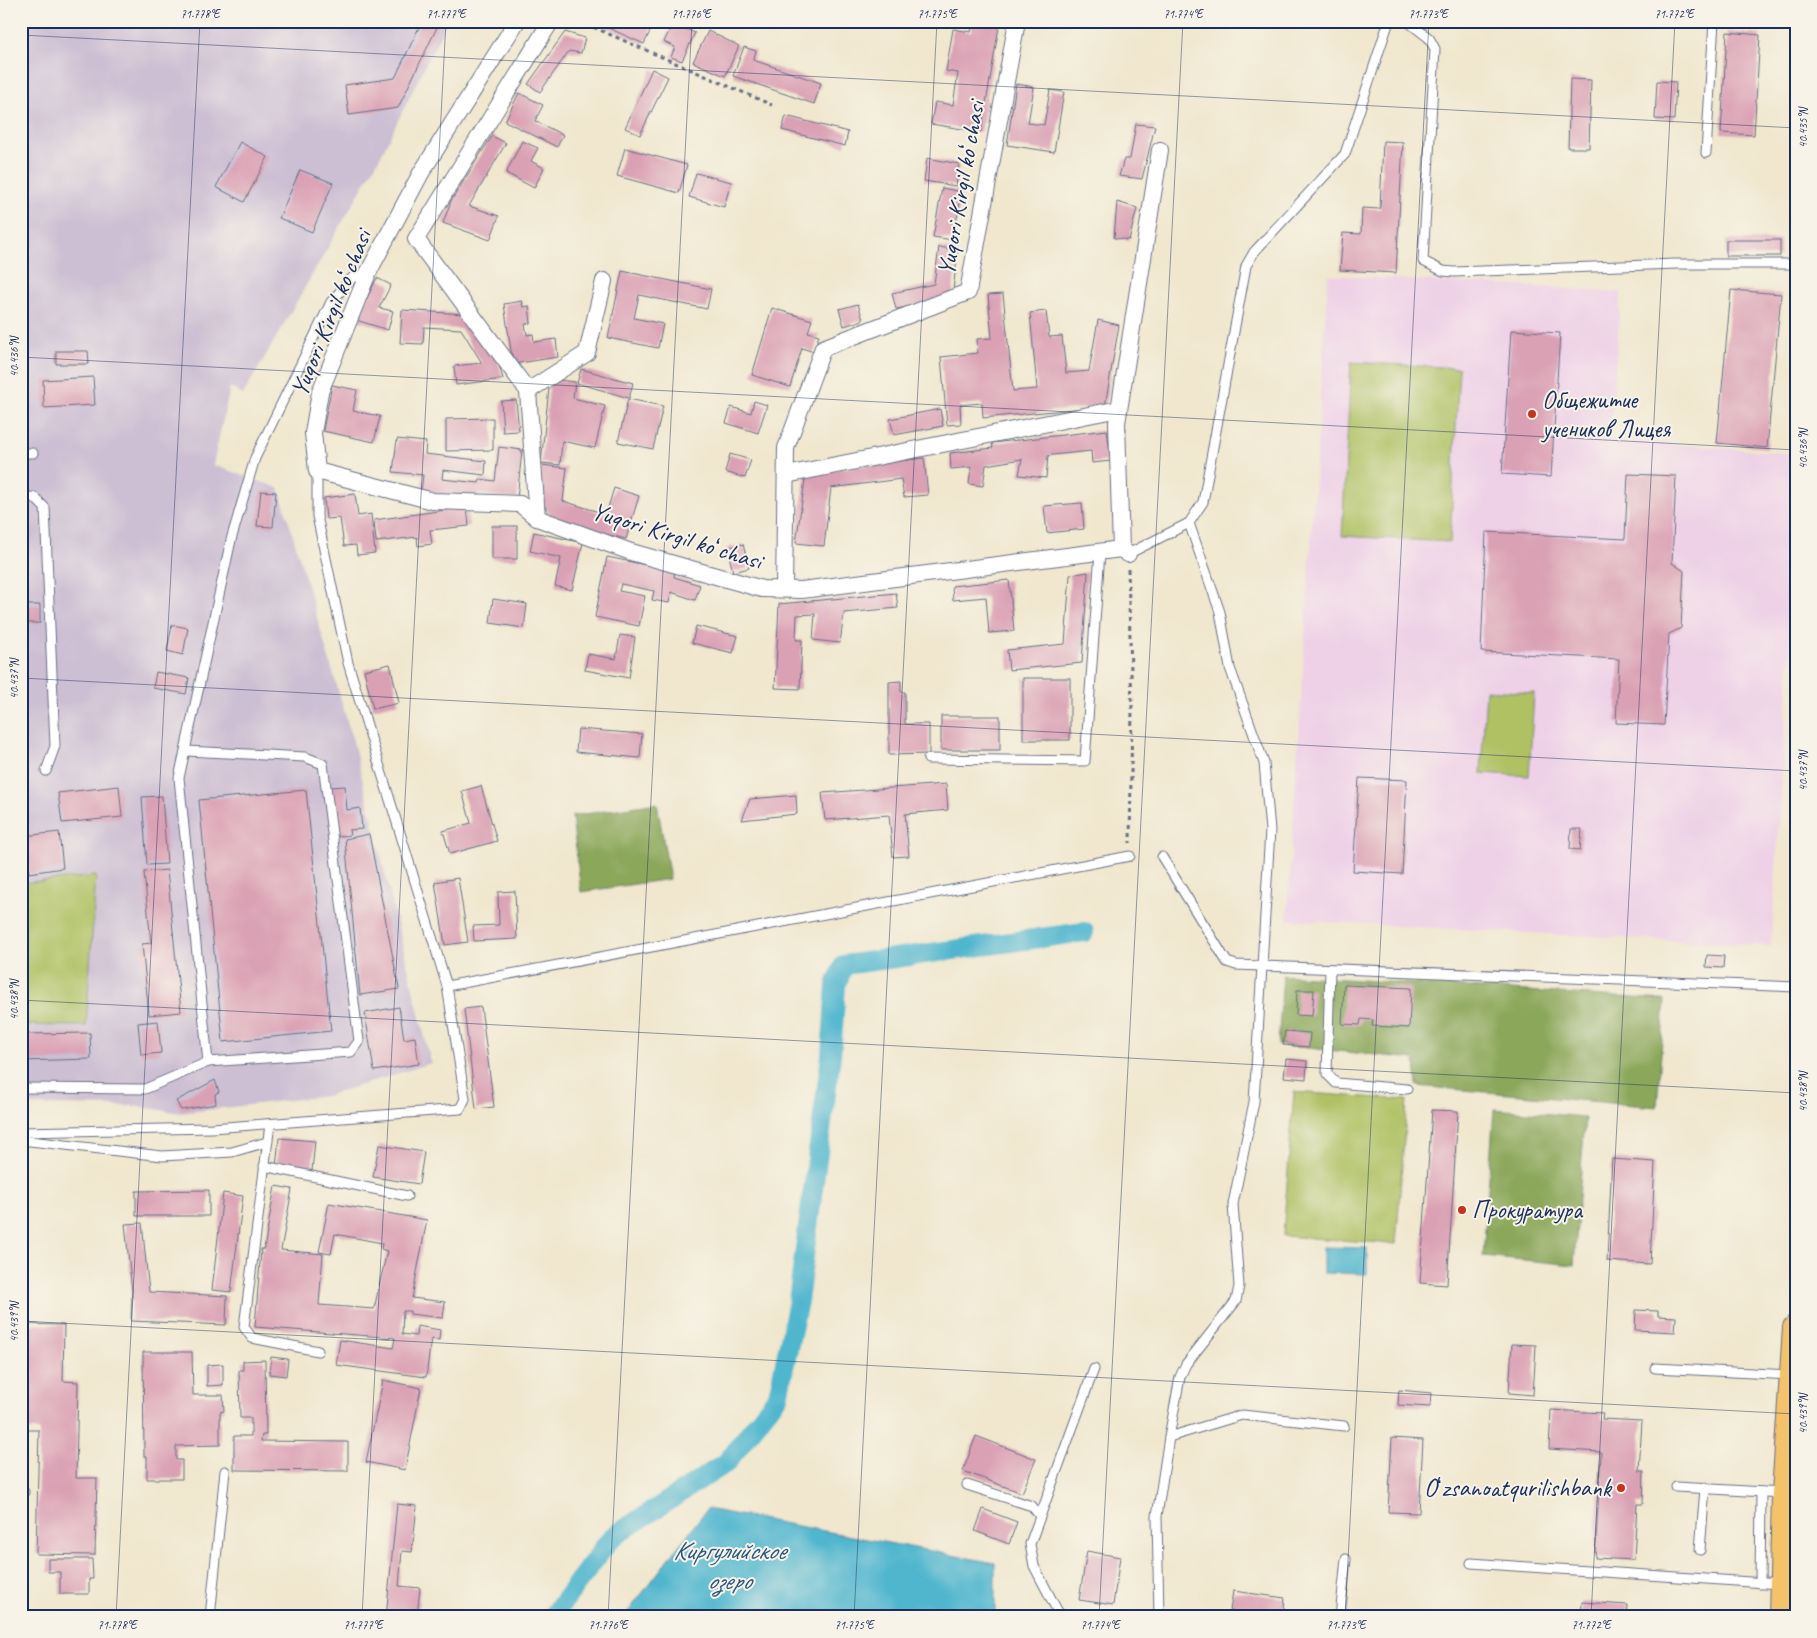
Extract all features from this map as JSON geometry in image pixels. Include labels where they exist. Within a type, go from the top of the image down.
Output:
[{"type":"main road","points":[[1782,1617],[1772,1584],[1773,1492],[1793,1375],[1796,1328]]},
{"type":"street","name":"Yuqori Kirgil koʻchasi","points":[[517,21],[421,173],[368,274],[320,392],[313,433],[317,471],[434,501],[520,504],[537,518],[631,552],[762,589],[802,590],[1100,552],[1125,552]]},
{"type":"street","points":[[537,518],[528,391],[416,239],[551,21]]},
{"type":"street","name":"Yuqori Kirgil koʻchasi","points":[[784,589],[786,448],[823,348],[968,292],[1017,21]]},
{"type":"street","points":[[1125,552],[1116,423],[1160,150]]},
{"type":"street","points":[[528,391],[587,353],[604,281]]},
{"type":"street","points":[[786,475],[1119,409]]},
{"type":"lane","points":[[1125,552],[1189,523],[1203,502],[1246,266],[1254,252],[1345,154],[1389,21]]},
{"type":"lane","points":[[1407,21],[1429,38],[1435,49],[1423,260],[1443,271],[1454,272],[1676,264],[1796,264]]},
{"type":"lane","points":[[1706,153],[1714,21]]},
{"type":"lane","points":[[208,1062],[179,778],[231,540],[255,458],[331,302],[353,277],[368,274]]},
{"type":"lane","points":[[21,453],[33,453]]},
{"type":"lane","points":[[21,1132],[212,1128],[270,1124],[460,1109],[465,1099],[447,986],[348,663],[317,516],[317,471]]},
{"type":"lane","points":[[21,498],[34,498],[45,508],[55,746],[46,772]]},
{"type":"lane","points":[[1158,1617],[1157,1516],[1180,1377],[1186,1364],[1236,1302],[1239,1286],[1233,1204],[1254,1102],[1270,830],[1264,763],[1230,668],[1220,612],[1189,523]]},
{"type":"lane","points":[[928,760],[1085,761],[1100,552]]},
{"type":"lane","points":[[21,1088],[145,1089],[208,1062],[351,1052],[358,1041],[323,764],[304,757],[186,751]]},
{"type":"lane","points":[[447,986],[1130,856]]},
{"type":"lane","points":[[1162,857],[1227,962],[1236,965],[1796,987]]},
{"type":"lane","points":[[1330,969],[1327,1074],[1336,1083],[1407,1090]]},
{"type":"lane","points":[[270,1124],[244,1327],[252,1338],[318,1351]]},
{"type":"lane","points":[[21,1140],[162,1156],[232,1152],[268,1142]]},
{"type":"lane","points":[[264,1166],[407,1196]]},
{"type":"lane","points":[[1655,1368],[1793,1375]]},
{"type":"lane","points":[[1064,1617],[1058,1612],[1034,1566],[1030,1544],[1094,1369]]},
{"type":"lane","points":[[1169,1437],[1242,1415],[1344,1426]]},
{"type":"lane","points":[[210,1617],[225,1471]]},
{"type":"lane","points":[[967,1485],[1032,1506],[1040,1516]]},
{"type":"lane","points":[[1676,1487],[1773,1492]]},
{"type":"lane","points":[[1700,1550],[1705,1488]]},
{"type":"lane","points":[[1340,1617],[1346,1559]]},
{"type":"lane","points":[[1471,1563],[1772,1584]]},
{"type":"path","points":[[579,21],[772,105]]},
{"type":"path","points":[[1125,552],[1132,706],[1130,856]]},
{"type":"shaded area","points":[[21,21],[447,21],[380,157],[243,395],[230,387],[213,465],[279,488],[353,741],[431,1063],[326,1096],[181,1113],[136,1106],[21,1105]]},
{"type":"shaded area","points":[[1328,275],[1621,292],[1610,439],[1796,454],[1796,566],[1771,946],[1287,920]]},
{"type":"green space","points":[[1351,362],[1459,368],[1450,542],[1342,536]]},
{"type":"green space","points":[[1486,690],[1534,693],[1529,776],[1481,773]]},
{"type":"green space","points":[[657,803],[670,879],[581,892],[572,816]]},
{"type":"green space","points":[[96,876],[86,1026],[21,1025],[21,883]]},
{"type":"green space","points":[[1283,975],[1665,1000],[1657,1107],[1417,1086],[1415,1059],[1278,1045]]},
{"type":"green space","points":[[1294,1092],[1407,1100],[1396,1244],[1283,1236]]},
{"type":"green space","points":[[1494,1109],[1585,1117],[1574,1265],[1483,1256]]},
{"type":"water","points":[[1323,1247],[1367,1248],[1367,1274],[1323,1273]]},
{"type":"water","name":"Киргулийское озеро","points":[[707,1509],[995,1563],[995,1617],[624,1617]]},
{"type":"building","points":[[422,21],[440,21],[398,108],[349,115],[345,85],[395,78]]},
{"type":"building","points":[[593,21],[655,21],[644,44]]},
{"type":"building","points":[[973,21],[1000,21],[981,132],[931,124],[935,102],[953,105],[958,73],[946,71],[953,29],[971,32]]},
{"type":"building","points":[[673,23],[695,33],[682,61],[671,57],[675,47],[664,42]]},
{"type":"building","points":[[708,31],[739,46],[725,76],[693,62]]},
{"type":"building","points":[[565,32],[585,38],[581,53],[569,51],[540,92],[528,84]]},
{"type":"building","points":[[1727,32],[1760,35],[1754,135],[1721,133]]},
{"type":"building","points":[[744,47],[756,51],[753,60],[821,83],[814,104],[733,76]]},
{"type":"building","points":[[652,69],[668,77],[640,135],[625,128]]},
{"type":"building","points":[[1570,79],[1591,80],[1589,148],[1568,148]]},
{"type":"building","points":[[1657,81],[1676,82],[1674,120],[1655,119]]},
{"type":"building","points":[[1016,84],[1034,87],[1028,123],[1044,125],[1050,90],[1064,92],[1054,152],[1007,145]]},
{"type":"building","points":[[519,93],[543,105],[535,121],[563,135],[557,147],[505,121]]},
{"type":"building","points":[[786,116],[848,132],[845,146],[782,130]]},
{"type":"building","points":[[1136,124],[1155,126],[1142,179],[1119,176],[1124,159],[1130,159]]},
{"type":"building","points":[[492,136],[506,143],[469,206],[499,216],[490,240],[443,223],[451,201]]},
{"type":"building","points":[[522,141],[538,148],[531,161],[544,168],[534,188],[506,173]]},
{"type":"building","points":[[1383,141],[1403,142],[1396,273],[1340,270],[1343,233],[1361,234],[1362,208],[1380,209]]},
{"type":"building","points":[[240,142],[268,157],[244,202],[216,187]]},
{"type":"building","points":[[625,148],[687,165],[679,193],[617,176]]},
{"type":"building","points":[[927,158],[959,164],[956,186],[924,181]]},
{"type":"building","points":[[300,170],[333,183],[312,232],[279,218]]},
{"type":"building","points":[[696,173],[731,182],[724,207],[689,197]]},
{"type":"building","points":[[942,188],[962,192],[953,240],[933,237]]},
{"type":"building","points":[[1117,202],[1137,208],[1129,240],[1114,238]]},
{"type":"building","points":[[1726,240],[1780,240],[1780,256],[1726,256]]},
{"type":"building","points":[[939,247],[958,250],[952,298],[896,309],[892,293],[934,284]]},
{"type":"building","points":[[622,271],[711,289],[707,309],[639,295],[634,318],[663,324],[658,348],[608,338]]},
{"type":"building","points":[[377,278],[391,285],[379,308],[393,311],[388,330],[356,320]]},
{"type":"building","points":[[1731,290],[1781,294],[1767,448],[1717,443]]},
{"type":"building","points":[[1003,294],[1013,391],[1037,389],[1030,313],[1046,311],[1049,337],[1062,336],[1066,373],[1089,371],[1098,320],[1119,325],[1105,406],[983,418],[982,403],[960,405],[961,424],[947,425],[941,357],[978,353],[977,339],[992,338],[988,295]]},
{"type":"building","points":[[522,301],[523,307],[529,306],[531,323],[525,324],[527,335],[533,334],[534,342],[556,339],[558,357],[513,364],[504,304]]},
{"type":"building","points":[[858,304],[863,320],[844,326],[839,309]]},
{"type":"building","points":[[772,308],[812,320],[808,332],[819,335],[814,352],[802,348],[790,387],[752,375]]},
{"type":"building","points":[[402,310],[464,314],[498,361],[503,379],[456,385],[454,366],[482,363],[461,329],[424,327],[423,344],[400,343]]},
{"type":"building","points":[[1511,330],[1560,333],[1551,477],[1502,474]]},
{"type":"building","points":[[56,351],[88,351],[89,364],[56,364]]},
{"type":"building","points":[[581,369],[633,383],[629,398],[577,383]]},
{"type":"building","points":[[93,377],[95,405],[44,408],[43,380]]},
{"type":"building","points":[[550,379],[575,382],[573,398],[605,406],[595,448],[562,441],[560,465],[541,463]]},
{"type":"building","points":[[332,385],[357,390],[353,411],[380,416],[374,442],[323,431]]},
{"type":"building","points":[[628,399],[663,406],[653,449],[618,442]]},
{"type":"building","points":[[516,400],[519,431],[503,432],[501,401]]},
{"type":"building","points":[[754,401],[767,405],[758,433],[726,423],[731,407],[751,413]]},
{"type":"building","points":[[940,409],[943,426],[894,435],[890,419]]},
{"type":"building","points":[[493,418],[493,450],[446,451],[446,419]]},
{"type":"building","points":[[1107,430],[1111,461],[1092,463],[1091,451],[1048,456],[1046,478],[1019,475],[1022,459],[986,465],[983,486],[969,484],[971,467],[951,469],[950,453],[993,448],[992,443]]},
{"type":"building","points":[[397,439],[426,442],[425,454],[486,461],[485,475],[443,470],[442,479],[479,483],[480,479],[495,481],[499,447],[522,450],[517,499],[478,494],[477,499],[421,492],[423,475],[393,472]]},
{"type":"building","points":[[730,454],[751,460],[745,478],[725,472]]},
{"type":"building","points":[[924,458],[928,495],[904,497],[901,479],[831,488],[824,546],[796,543],[806,473]]},
{"type":"building","points":[[541,465],[567,468],[563,501],[606,514],[614,488],[639,496],[626,539],[553,521],[540,497]]},
{"type":"building","points":[[1628,474],[1676,476],[1672,563],[1684,571],[1681,628],[1669,634],[1664,725],[1616,723],[1619,659],[1481,652],[1486,532],[1625,539]]},
{"type":"building","points":[[261,491],[276,492],[273,527],[257,526]]},
{"type":"building","points":[[355,494],[358,516],[371,514],[375,553],[357,555],[356,545],[344,546],[340,518],[326,519],[324,498]]},
{"type":"building","points":[[1082,503],[1084,529],[1047,533],[1044,506]]},
{"type":"building","points":[[467,507],[469,526],[430,530],[432,544],[418,546],[417,537],[376,542],[374,520]]},
{"type":"building","points":[[492,526],[517,526],[517,559],[492,559]]},
{"type":"building","points":[[534,532],[583,543],[572,590],[555,586],[561,558],[530,551]]},
{"type":"building","points":[[743,544],[749,568],[733,572],[727,548]]},
{"type":"building","points":[[607,557],[675,571],[674,577],[700,585],[695,600],[671,592],[669,603],[652,600],[654,591],[621,584],[619,591],[645,596],[639,626],[595,617]]},
{"type":"building","points":[[1088,572],[1082,663],[1009,670],[1007,650],[1065,644],[1070,575]]},
{"type":"building","points":[[1009,580],[1014,631],[989,633],[986,597],[953,600],[952,586]]},
{"type":"building","points":[[896,593],[898,608],[844,613],[840,643],[813,640],[815,614],[797,615],[796,640],[802,640],[800,689],[775,688],[779,604]]},
{"type":"building","points":[[493,599],[527,604],[524,628],[490,623]]},
{"type":"building","points":[[27,605],[40,605],[40,623],[27,623]]},
{"type":"building","points":[[172,625],[188,628],[183,655],[167,651]]},
{"type":"building","points":[[696,626],[738,636],[733,653],[692,643]]},
{"type":"building","points":[[620,635],[635,637],[629,678],[585,670],[588,654],[616,659]]},
{"type":"building","points":[[390,664],[399,703],[373,709],[364,670]]},
{"type":"building","points":[[156,672],[189,678],[186,694],[153,688]]},
{"type":"building","points":[[1023,678],[1070,678],[1070,740],[1023,740]]},
{"type":"building","points":[[901,681],[901,692],[905,692],[905,724],[929,724],[929,754],[889,755],[889,682]]},
{"type":"building","points":[[941,716],[1000,716],[1000,750],[941,750]]},
{"type":"building","points":[[578,729],[642,734],[640,758],[576,752]]},
{"type":"building","points":[[1359,778],[1407,780],[1402,874],[1353,871]]},
{"type":"building","points":[[946,784],[948,810],[905,814],[909,856],[893,857],[889,815],[825,820],[822,793]]},
{"type":"building","points":[[119,786],[122,817],[62,823],[58,793]]},
{"type":"building","points":[[345,786],[347,810],[360,808],[362,829],[349,830],[350,835],[335,837],[330,787]]},
{"type":"building","points":[[481,786],[497,841],[450,854],[443,831],[471,823],[462,791]]},
{"type":"building","points":[[306,790],[331,1031],[223,1042],[199,800]]},
{"type":"building","points":[[796,795],[797,814],[742,820],[750,799]]},
{"type":"building","points":[[162,796],[167,864],[147,865],[142,797]]},
{"type":"building","points":[[1571,829],[1582,829],[1580,850],[1570,849]]},
{"type":"building","points":[[59,832],[63,868],[29,873],[24,836]]},
{"type":"building","points":[[369,834],[399,989],[360,995],[345,839]]},
{"type":"building","points":[[167,870],[181,1012],[149,1015],[142,944],[151,943],[144,872]]},
{"type":"building","points":[[458,878],[468,942],[445,945],[435,882]]},
{"type":"building","points":[[515,891],[517,939],[474,941],[473,926],[499,925],[498,892]]},
{"type":"building","points":[[1707,955],[1724,956],[1723,968],[1706,967]]},
{"type":"building","points":[[1344,985],[1411,988],[1409,1028],[1372,1026],[1373,1020],[1361,1019],[1360,1025],[1342,1024]]},
{"type":"building","points":[[1297,990],[1314,990],[1312,1016],[1296,1015]]},
{"type":"building","points":[[399,1007],[404,1039],[415,1037],[419,1064],[374,1071],[365,1013]]},
{"type":"building","points":[[481,1007],[494,1107],[476,1109],[464,1009]]},
{"type":"building","points":[[158,1021],[161,1053],[141,1055],[138,1023]]},
{"type":"building","points":[[1285,1031],[1310,1033],[1309,1047],[1283,1045]]},
{"type":"building","points":[[90,1033],[91,1059],[21,1061],[21,1034]]},
{"type":"building","points":[[1286,1059],[1307,1061],[1306,1079],[1284,1077]]},
{"type":"building","points":[[215,1080],[219,1092],[215,1094],[216,1104],[181,1110],[176,1101]]},
{"type":"building","points":[[1432,1110],[1458,1111],[1447,1285],[1420,1283]]},
{"type":"building","points":[[279,1138],[315,1141],[312,1171],[276,1167]]},
{"type":"building","points":[[379,1145],[424,1152],[419,1184],[373,1177]]},
{"type":"building","points":[[1612,1159],[1655,1162],[1650,1264],[1607,1261]]},
{"type":"building","points":[[275,1186],[292,1189],[281,1250],[323,1254],[319,1305],[374,1309],[387,1251],[381,1249],[382,1243],[335,1234],[331,1254],[319,1252],[329,1203],[427,1220],[412,1298],[445,1302],[443,1318],[410,1314],[410,1311],[403,1311],[402,1334],[416,1336],[417,1326],[440,1330],[439,1340],[431,1339],[426,1377],[336,1365],[340,1340],[393,1348],[395,1338],[255,1327],[261,1249],[264,1249]]},
{"type":"building","points":[[209,1190],[209,1216],[136,1216],[136,1191]]},
{"type":"building","points":[[223,1193],[243,1196],[231,1292],[212,1290]]},
{"type":"building","points":[[142,1223],[149,1292],[227,1296],[226,1325],[131,1321],[132,1291],[125,1224]]},
{"type":"building","points":[[1636,1310],[1658,1311],[1658,1316],[1676,1317],[1675,1332],[1635,1330]]},
{"type":"building","points":[[21,1324],[64,1325],[63,1381],[78,1382],[76,1478],[97,1478],[95,1555],[36,1554],[39,1430],[21,1430]]},
{"type":"building","points":[[1512,1344],[1536,1345],[1533,1395],[1509,1393]]},
{"type":"building","points":[[143,1352],[192,1352],[193,1395],[223,1395],[224,1411],[220,1412],[220,1445],[176,1446],[176,1460],[182,1460],[182,1479],[147,1479],[147,1456],[144,1456]]},
{"type":"building","points":[[271,1357],[288,1359],[286,1376],[269,1374]]},
{"type":"building","points":[[265,1360],[266,1435],[262,1435],[261,1441],[348,1442],[348,1471],[234,1470],[234,1436],[251,1436],[251,1418],[240,1418],[239,1370],[243,1370],[243,1361]]},
{"type":"building","points":[[223,1364],[223,1385],[207,1386],[207,1365]]},
{"type":"building","points":[[383,1380],[421,1388],[405,1470],[366,1462]]},
{"type":"building","points":[[1399,1390],[1431,1393],[1430,1407],[1398,1405]]},
{"type":"building","name":"Oʻzsanoatqurilishbank","points":[[1551,1410],[1603,1413],[1602,1419],[1642,1421],[1639,1471],[1644,1471],[1643,1504],[1637,1504],[1634,1560],[1595,1558],[1601,1452],[1549,1449]]},
{"type":"building","points":[[976,1436],[1036,1459],[1022,1493],[963,1471]]},
{"type":"building","points":[[1392,1438],[1423,1440],[1419,1513],[1388,1512]]},
{"type":"building","points":[[397,1504],[417,1506],[412,1552],[402,1551],[399,1586],[420,1588],[417,1617],[386,1617]]},
{"type":"building","points":[[983,1509],[1017,1522],[1009,1544],[975,1531]]},
{"type":"building","points":[[1087,1551],[1120,1557],[1113,1605],[1079,1600]]},
{"type":"building","points":[[48,1559],[92,1559],[93,1579],[89,1579],[89,1594],[60,1594],[60,1572],[48,1572]]},
{"type":"building","points":[[1233,1591],[1285,1598],[1283,1617],[1230,1611]]},
{"type":"building","points":[[1582,1602],[1628,1605],[1627,1617],[1581,1617]]},
{"type":"waterway","points":[[552,1617],[611,1538],[726,1463],[778,1396],[798,1301],[831,1056],[836,985],[844,965],[1084,932]]},
{"type":"place","name":"Общежитие учеников Лицея","points":[[1532,414]]},
{"type":"place","name":"Прокуратура","points":[[1462,1210]]},
{"type":"place","name":"Oʻzsanoatqurilishbank","points":[[1621,1488]]}]
